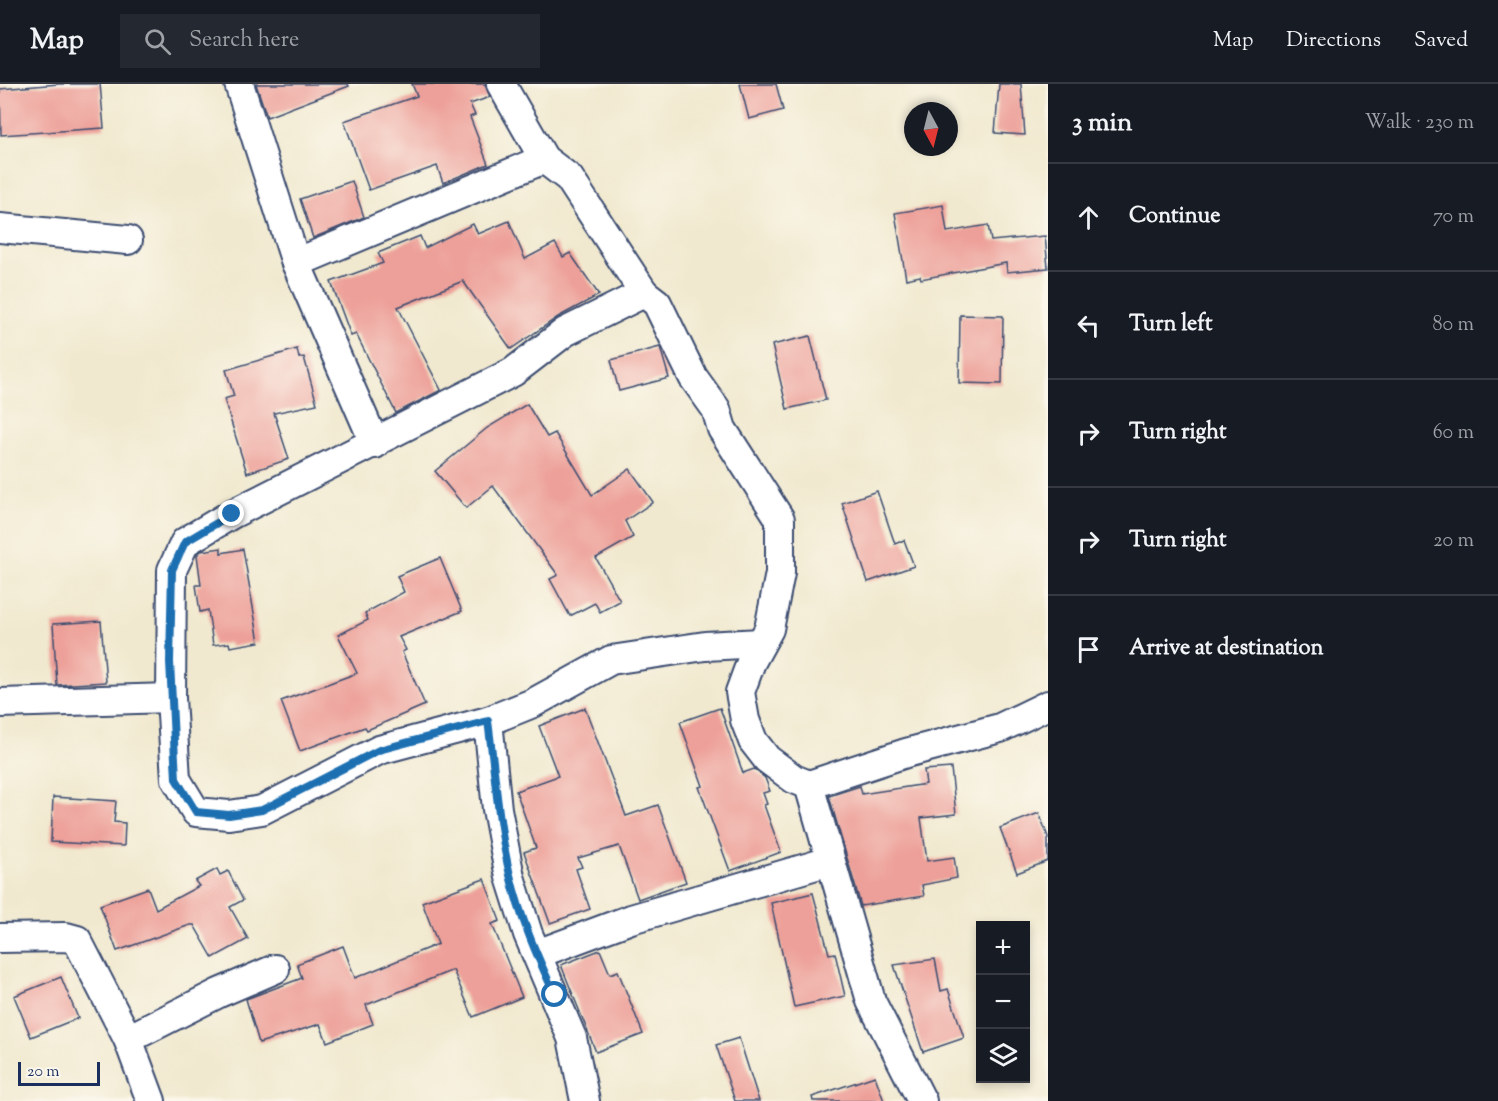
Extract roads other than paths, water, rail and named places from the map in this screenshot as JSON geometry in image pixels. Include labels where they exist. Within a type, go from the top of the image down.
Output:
[{"type":"street","points":[[239,84],[297,263],[375,444]]},
{"type":"street","points":[[502,84],[544,159],[569,178],[644,293],[657,303],[693,377],[716,409],[722,429],[780,519],[780,573],[769,629],[740,692],[745,720],[753,741],[767,759],[794,779],[809,785],[906,753],[1000,728],[1048,705]]},
{"type":"street","points":[[297,263],[544,159]]},
{"type":"street","points":[[0,228],[128,240]]},
{"type":"street","points":[[644,293],[565,332],[513,372],[375,444],[232,514],[185,542],[172,570],[171,698],[176,779],[196,812],[229,815],[262,810],[379,750],[488,721],[533,703],[611,660],[705,646],[761,643]]},
{"type":"street","points":[[0,703],[171,698]]},
{"type":"street","points":[[488,721],[510,877],[537,954],[572,1038],[585,1101]]},
{"type":"street","points":[[809,785],[870,1001],[922,1101]]},
{"type":"street","points":[[537,954],[631,919],[830,861]]},
{"type":"street","points":[[0,938],[66,937],[77,940],[128,1039],[151,1101]]},
{"type":"street","points":[[128,1039],[219,993],[275,969]]}]
